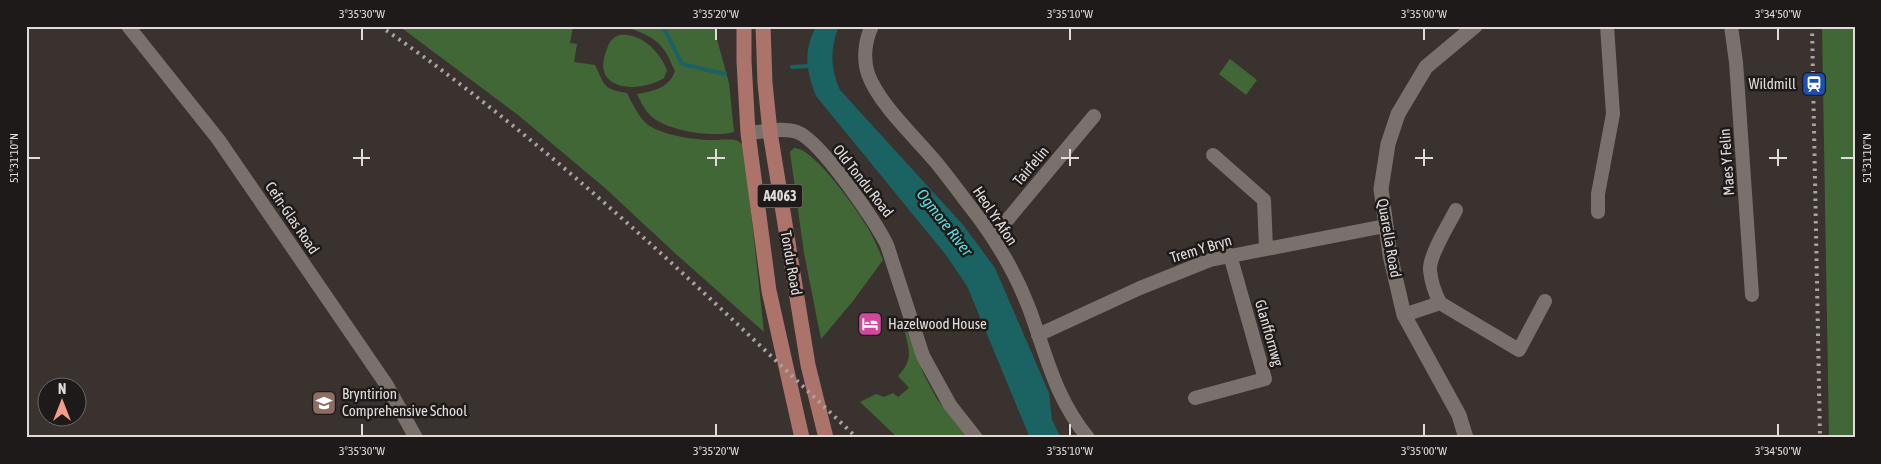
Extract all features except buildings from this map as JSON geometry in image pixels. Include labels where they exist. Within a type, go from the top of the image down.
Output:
[{"type":"main road","name":"Tondu Road","points":[[744,26],[748,133],[770,290],[802,438]]},
{"type":"main road","name":"Tondu Road","points":[[763,26],[765,83],[770,132],[808,365],[826,436]]},
{"type":"street","name":"Cefn-Glas Road","points":[[128,26],[218,139],[386,384],[416,438]]},
{"type":"street","name":"Heol Yr Afon","points":[[872,26],[865,49],[867,72],[872,83],[882,100],[936,163],[992,237],[1028,306],[1044,358],[1060,395],[1077,424],[1088,438]]},
{"type":"street","name":"Quarella Road","points":[[1466,438],[1459,415],[1404,315],[1385,226],[1381,189],[1388,144],[1398,114],[1426,67],[1475,26]]},
{"type":"street","points":[[1598,212],[1598,194],[1612,114],[1607,26]]},
{"type":"street","name":"Maes Y Felin","points":[[1731,26],[1736,62],[1752,295]]},
{"type":"street","name":"Tairfelin","points":[[992,237],[1094,116]]},
{"type":"street","name":"Old Tondu Road","points":[[748,133],[794,131],[800,133],[838,172],[874,220],[887,245],[923,356],[950,405],[976,438]]},
{"type":"street","points":[[1213,155],[1264,200],[1266,248]]},
{"type":"street","points":[[1456,210],[1433,256],[1430,268],[1434,291],[1440,303],[1519,350],[1545,301]]},
{"type":"street","name":"Trem Y Bryn","points":[[1038,335],[1140,288],[1210,260],[1385,226]]},
{"type":"street","name":"Glanffornwg","points":[[1195,398],[1265,379],[1230,255]]},
{"type":"street","points":[[1404,315],[1440,303]]},
{"type":"green space","points":[[399,26],[573,27],[570,43],[577,44],[574,62],[595,65],[605,85],[613,90],[627,93],[633,106],[648,125],[662,132],[688,138],[736,140],[740,142],[744,147],[764,332],[605,188],[518,115]]},
{"type":"green space","points":[[619,26],[715,26],[729,83],[734,132],[703,134],[691,132],[669,126],[652,117],[637,94],[655,90],[665,85],[675,71],[666,52],[660,45],[638,31]]},
{"type":"green space","points":[[1822,26],[1855,26],[1855,438],[1829,438]]},
{"type":"green space","points":[[619,35],[635,37],[655,50],[667,70],[664,78],[654,83],[630,87],[611,81],[605,74],[603,63],[610,42]]},
{"type":"green space","points":[[1230,59],[1257,80],[1246,95],[1219,74]]},
{"type":"green space","points":[[794,148],[802,150],[812,157],[844,193],[869,229],[883,260],[853,301],[821,339],[804,253],[790,152]]},
{"type":"green space","points":[[906,328],[924,375],[937,399],[967,438],[898,438],[860,402],[876,394],[884,397],[893,393],[898,397],[909,388],[898,376],[906,364],[909,354],[904,329]]},
{"type":"water","name":"Ogmore River","points":[[816,26],[839,26],[832,58],[834,74],[840,90],[964,226],[995,268],[1049,393],[1052,420],[1061,438],[1030,438],[967,286],[946,255],[816,96],[807,61],[809,45]]},
{"type":"waterway","points":[[663,26],[682,64],[725,74]]},
{"type":"waterway","points":[[792,67],[810,66]]},
{"type":"railway","points":[[380,26],[431,62],[555,160],[658,250],[857,438]]},
{"type":"railway","points":[[1812,26],[1820,438]]},
{"type":"place","name":"Wildmill","points":[[1814,84]]},
{"type":"place","name":"Hazelwood House","points":[[870,324]]},
{"type":"place","name":"Bryntirion Comprehensive School","points":[[324,403]]}]
